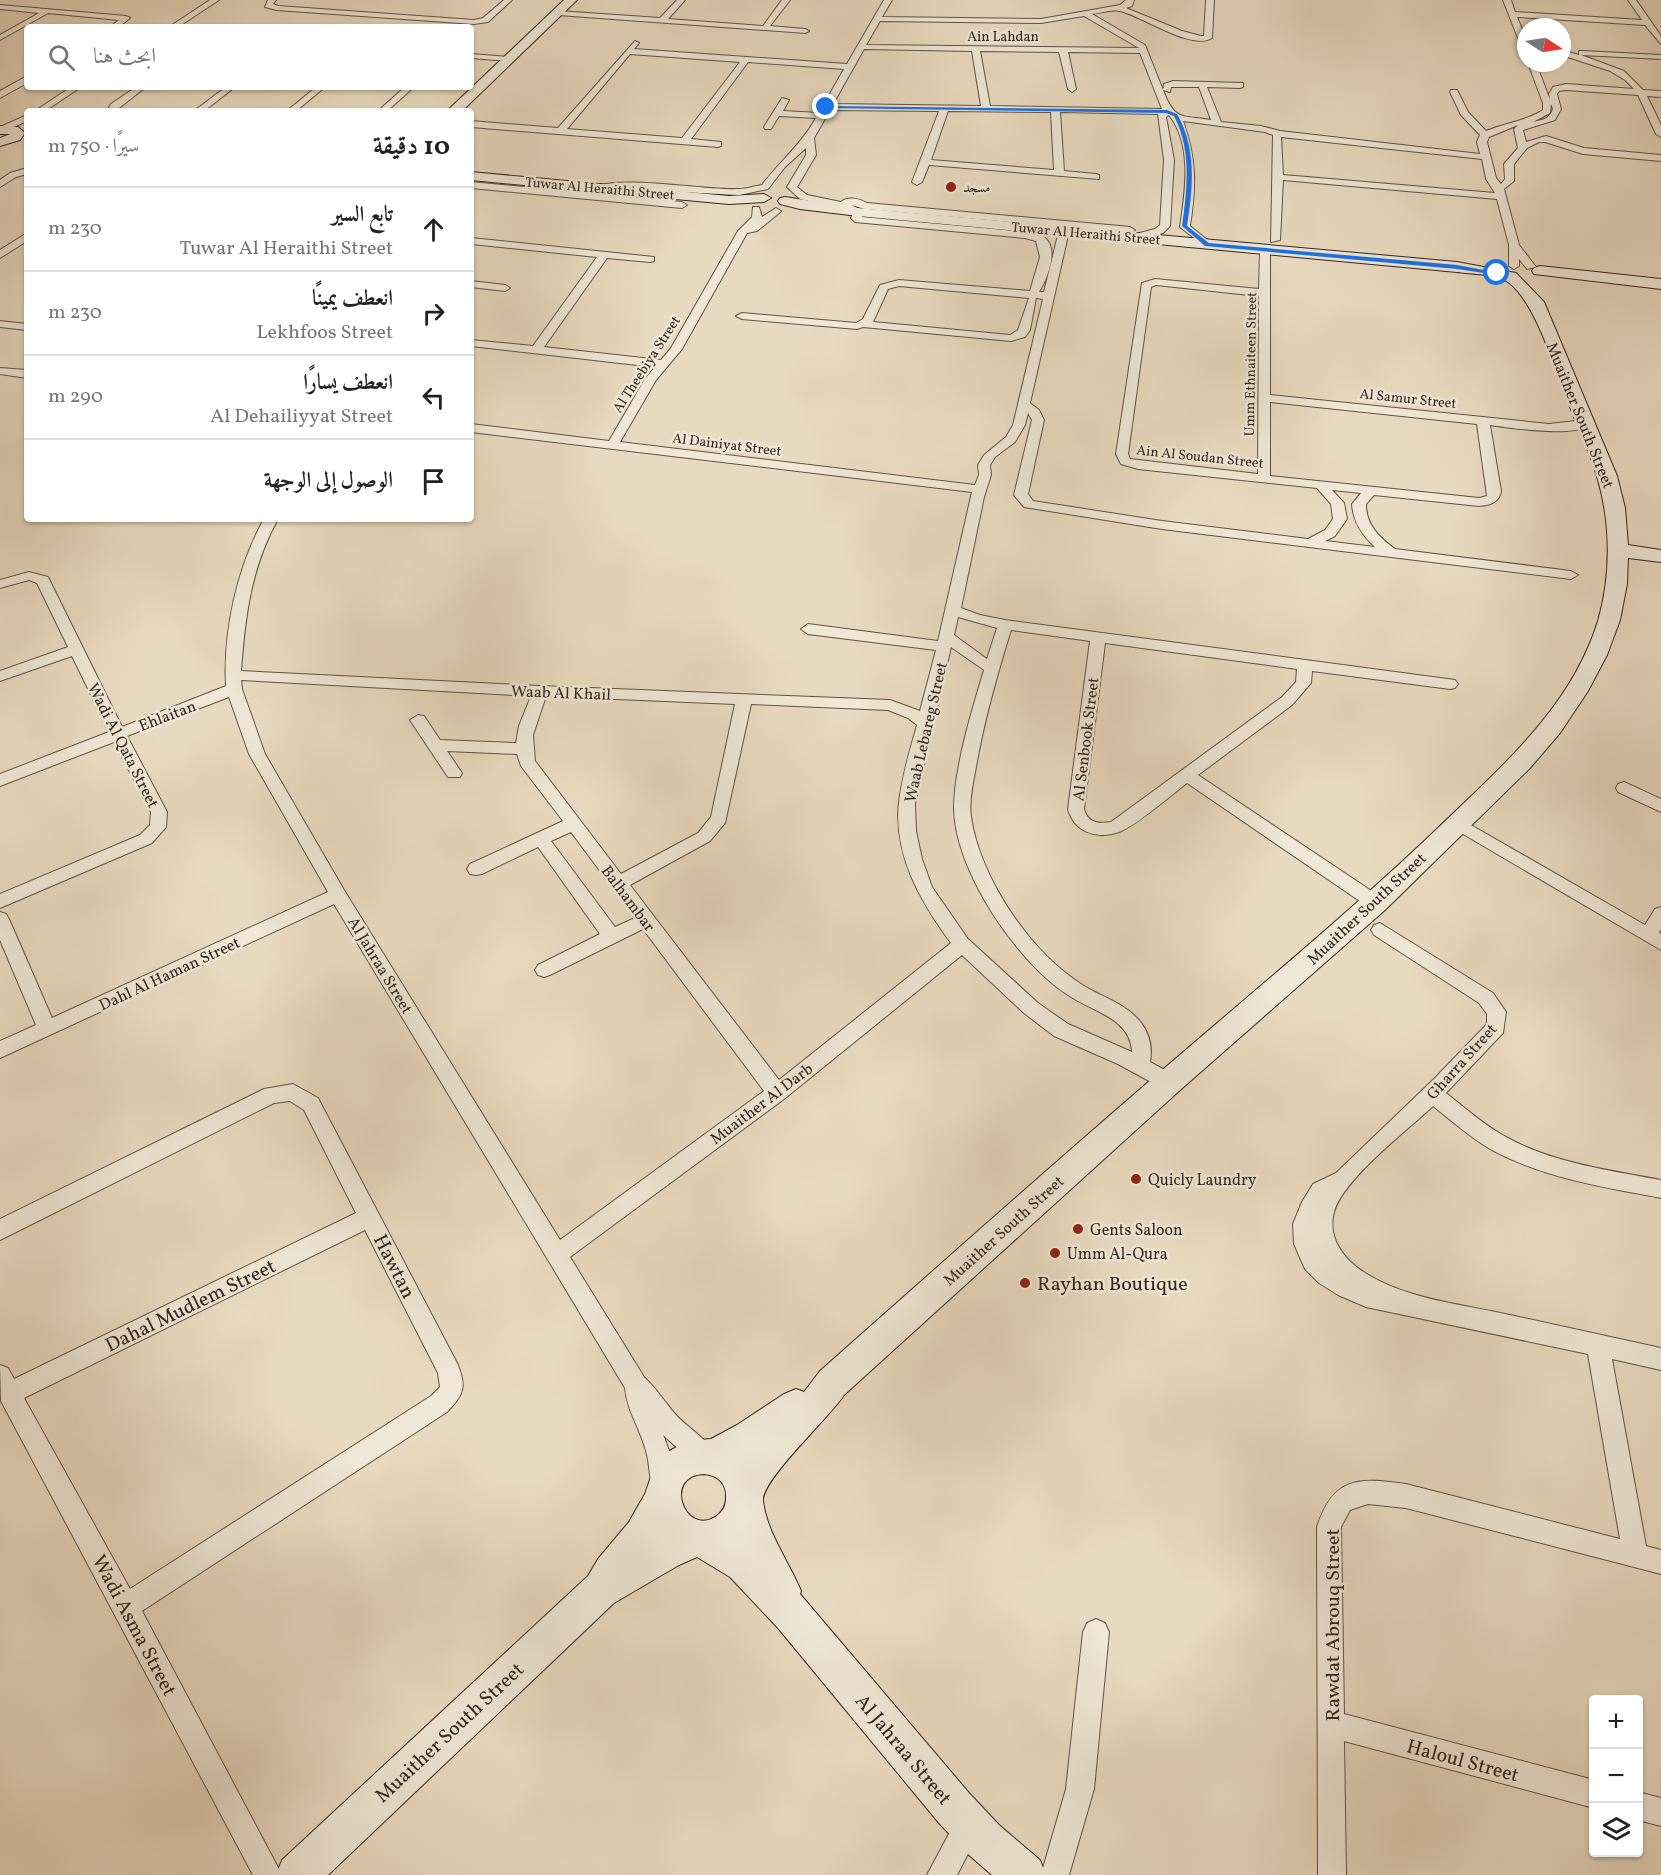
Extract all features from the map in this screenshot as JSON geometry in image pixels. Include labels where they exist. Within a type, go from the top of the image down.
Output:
[{"type":"street","points":[[4,8],[23,0]]},
{"type":"street","points":[[177,24],[215,0]]},
{"type":"street","points":[[272,0],[268,5],[273,7],[474,22],[489,18],[508,0]]},
{"type":"street","points":[[457,108],[571,0]]},
{"type":"street","points":[[662,21],[681,0]]},
{"type":"street","points":[[765,28],[786,0]]},
{"type":"street","points":[[595,191],[616,186],[750,191],[767,184],[809,138],[888,0]]},
{"type":"street","points":[[877,19],[1041,21],[1119,8],[1127,6],[1130,0]]},
{"type":"street","points":[[1119,8],[1145,16],[1185,36],[1202,40],[1208,38],[1210,0]]},
{"type":"street","points":[[1507,0],[1517,26]]},
{"type":"street","points":[[1632,0],[1661,42]]},
{"type":"street","points":[[4,8],[126,18],[118,24]]},
{"type":"street","points":[[24,24],[47,11]]},
{"type":"street","points":[[558,13],[805,31]]},
{"type":"street","points":[[1086,14],[1134,40],[1144,51],[1152,71],[1165,83],[1240,86]]},
{"type":"street","points":[[1512,14],[1648,23]]},
{"type":"street","points":[[362,21],[370,15]]},
{"type":"street","points":[[0,38],[24,24]]},
{"type":"street","points":[[561,131],[638,40]]},
{"type":"street","name":"Ain Lahdan","points":[[861,47],[1144,51]]},
{"type":"street","points":[[976,50],[986,109]]},
{"type":"street","points":[[1063,50],[1072,90]]},
{"type":"street","points":[[628,51],[849,68]]},
{"type":"street","points":[[1571,52],[1661,57]]},
{"type":"street","points":[[1571,55],[1597,63],[1628,78],[1639,92],[1661,134]]},
{"type":"street","points":[[474,56],[509,59]]},
{"type":"street","points":[[685,141],[745,60]]},
{"type":"street","points":[[1454,92],[1464,113],[1485,135],[1505,126],[1537,118],[1546,111],[1547,103],[1535,72]]},
{"type":"street","points":[[0,95],[24,81]]},
{"type":"street","points":[[1165,83],[1167,112]]},
{"type":"street","points":[[1202,84],[1217,123]]},
{"type":"street","points":[[1523,147],[1518,129],[1524,124],[1545,122],[1555,115],[1557,110],[1553,94],[1556,89],[1566,87],[1661,94]]},
{"type":"street","points":[[44,108],[72,90]]},
{"type":"street","points":[[113,108],[138,90]]},
{"type":"street","points":[[202,108],[227,90]]},
{"type":"street","points":[[295,108],[317,90]]},
{"type":"street","points":[[386,108],[406,90]]},
{"type":"street","points":[[768,128],[785,100]]},
{"type":"street","points":[[917,182],[944,109]]},
{"type":"street","points":[[777,113],[944,109],[1167,112],[1178,118],[1259,128],[1278,135]]},
{"type":"street","points":[[1055,109],[1059,172]]},
{"type":"street","points":[[809,138],[811,153],[793,189],[806,198],[1131,234],[1159,231],[1165,226],[1169,166],[1168,147],[1161,116],[1167,112]]},
{"type":"street","points":[[1178,118],[1190,171],[1190,193],[1184,225],[1207,244]]},
{"type":"street","points":[[1,136],[24,121]]},
{"type":"street","points":[[474,124],[718,144]]},
{"type":"street","points":[[1183,133],[1195,132]]},
{"type":"street","points":[[1207,132],[1278,135],[1486,157]]},
{"type":"street","points":[[1,136],[22,135]]},
{"type":"street","name":"Umm Ethnaiteen Street","points":[[1264,478],[1266,293],[1278,177],[1276,138],[1278,135]]},
{"type":"street","name":"Muaither South Street","points":[[744,1494],[775,1447],[822,1398],[832,1383],[1169,1082],[1376,903],[1521,762],[1552,727],[1577,691],[1596,655],[1609,620],[1616,584],[1618,550],[1612,492],[1589,433],[1537,280],[1514,245],[1500,192],[1491,179],[1482,142],[1485,135]]},
{"type":"street","points":[[1278,177],[1500,192],[1510,180],[1509,164],[1523,147],[1543,139],[1583,151],[1661,158]]},
{"type":"street","points":[[798,152],[811,153]]},
{"type":"street","points":[[926,162],[1096,177]]},
{"type":"street","points":[[0,184],[13,175],[24,172]]},
{"type":"street","name":"Tuwar Al Heraithi Street","points":[[474,177],[595,191],[858,213],[896,220],[1131,234],[1207,244],[1270,245],[1512,272],[1537,280],[1565,279],[1661,286]]},
{"type":"street","points":[[474,184],[595,191],[682,204]]},
{"type":"street","points":[[835,202],[858,213]]},
{"type":"street","name":"Al Theebiya Street","points":[[612,446],[651,379],[676,349],[743,231],[757,218],[758,205]]},
{"type":"street","name":"Al Theebiya Street","points":[[741,237],[780,208]]},
{"type":"street","points":[[742,316],[840,326],[863,324],[1011,338],[1021,335],[1044,267],[1045,246],[1040,238],[935,223]]},
{"type":"street","name":"Waab Lebareg Street","points":[[1065,231],[1018,430],[1006,442],[982,482],[907,804],[908,831],[913,859],[924,888],[940,916],[962,944],[1045,1019],[1078,1038],[1110,1050],[1169,1082]]},
{"type":"street","points":[[0,255],[24,238]]},
{"type":"street","points":[[474,241],[650,259]]},
{"type":"street","name":"Muaither South Street","points":[[1514,245],[1512,272],[1537,280]]},
{"type":"street","points":[[536,350],[604,254]]},
{"type":"street","points":[[863,324],[871,317],[884,287],[899,283],[1049,296]]},
{"type":"street","name":"Ain Al Soudan Street","points":[[1266,293],[1162,283],[1146,285],[1122,458],[1131,464],[1479,502],[1488,501],[1493,497],[1494,491],[1483,421]]},
{"type":"street","points":[[474,284],[505,288]]},
{"type":"street","points":[[0,324],[24,324]]},
{"type":"street","points":[[474,343],[664,364]]},
{"type":"street","points":[[0,371],[24,372]]},
{"type":"street","name":"Al Samur Street","points":[[1264,398],[1589,433]]},
{"type":"street","points":[[1024,404],[1035,413],[1038,420],[1021,495],[1029,504],[1162,525],[1571,575]]},
{"type":"street","name":"Al Dainiyat Street","points":[[474,428],[612,446],[982,482]]},
{"type":"street","name":"Al Samur Street","points":[[1549,428],[1589,433]]},
{"type":"street","points":[[1310,543],[1325,537],[1335,529],[1340,513],[1334,498],[1320,484]]},
{"type":"street","points":[[1370,490],[1359,504],[1360,516],[1370,535],[1391,553]]},
{"type":"street","points":[[1340,513],[1360,516]]},
{"type":"street","name":"Al Jahraa Street","points":[[269,522],[254,551],[243,583],[233,682],[257,754],[338,895],[636,1384],[647,1395],[667,1424],[708,1455]]},
{"type":"street","points":[[1618,550],[1661,556]]},
{"type":"street","name":"Wadi Al Qata Street","points":[[0,584],[29,576],[40,578],[159,812],[158,827],[146,839],[0,901]]},
{"type":"street","points":[[953,610],[1005,626],[1450,684]]},
{"type":"street","points":[[1005,626],[972,745],[963,793],[965,827],[972,850],[1002,910],[1039,959],[1062,980],[1084,996],[1114,1010],[1135,1029],[1142,1049],[1140,1066]]},
{"type":"street","points":[[808,629],[945,641],[992,669]]},
{"type":"street","name":"Al Senbook Street","points":[[1098,638],[1076,809],[1077,817],[1094,829],[1106,830],[1116,827],[1294,695],[1302,683],[1305,664]]},
{"type":"street","points":[[0,676],[76,649]]},
{"type":"street","name":"Waab Al Khail","points":[[233,682],[890,705],[914,699],[934,687]]},
{"type":"street","name":"Ehlaitan","points":[[0,780],[118,734],[233,682]]},
{"type":"street","points":[[435,745],[523,749],[524,737],[540,691]]},
{"type":"street","points":[[620,884],[704,837],[714,827],[718,819],[744,699]]},
{"type":"street","name":"Waab Al Khail","points":[[890,705],[913,714],[925,723]]},
{"type":"street","points":[[418,720],[454,773]]},
{"type":"street","name":"Balhambar","points":[[523,749],[527,762],[572,824],[777,1092]]},
{"type":"street","points":[[1187,775],[1376,903]]},
{"type":"street","points":[[1624,788],[1661,806]]},
{"type":"street","points":[[1457,823],[1655,939],[1661,914]]},
{"type":"street","points":[[476,868],[572,824]]},
{"type":"street","points":[[540,838],[612,937]]},
{"type":"street","name":"Dahl Al Haman Street","points":[[0,1050],[338,895]]},
{"type":"street","points":[[0,919],[47,1028]]},
{"type":"street","points":[[544,970],[646,920]]},
{"type":"street","name":"Gharra Street","points":[[1380,930],[1486,998],[1497,1012],[1496,1027],[1433,1094],[1340,1181],[1329,1183],[1320,1189],[1307,1211],[1303,1229],[1307,1249],[1312,1259],[1328,1278],[1349,1292],[1381,1302],[1408,1304],[1661,1359]]},
{"type":"street","name":"Muaither Al Darb","points":[[556,1255],[777,1092],[962,944]]},
{"type":"street","name":"Hawtan","points":[[0,1230],[272,1095],[293,1092],[311,1104],[449,1371],[452,1391],[430,1410],[126,1607]]},
{"type":"street","points":[[1433,1094],[1498,1143],[1528,1157],[1566,1170],[1661,1190]]},
{"type":"street","name":"Dahal Mudlem Street","points":[[5,1385],[370,1217]]},
{"type":"street","points":[[1598,1345],[1635,1555]]},
{"type":"street","name":"Muaither South Street","points":[[708,1455],[750,1438],[815,1391],[832,1383]]},
{"type":"street","name":"Al Jahraa Street","points":[[636,1384],[638,1403],[659,1454],[664,1494]]},
{"type":"street","name":"Wadi Asma Street","points":[[5,1385],[268,1875]]},
{"type":"street","points":[[708,1455],[727,1461],[736,1470],[744,1494],[740,1514],[731,1527],[718,1536],[699,1539],[680,1533],[669,1521],[664,1504],[664,1494],[669,1479],[678,1467],[689,1459],[708,1455]]},
{"type":"street","name":"Rawdat Abrouq Street","points":[[1332,1875],[1329,1527],[1337,1507],[1350,1496],[1372,1491],[1406,1496],[1661,1562]]},
{"type":"street","name":"Muaither South Street","points":[[297,1875],[601,1588],[610,1572],[642,1535],[664,1494]]},
{"type":"street","name":"Al Jahraa Street","points":[[744,1494],[760,1548],[792,1614]]},
{"type":"street","name":"Muaither South Street","points":[[601,1588],[625,1577],[666,1551],[699,1539]]},
{"type":"street","name":"Al Jahraa Street","points":[[699,1539],[717,1546],[743,1564],[792,1614],[938,1791],[969,1825],[1025,1875]]},
{"type":"street","points":[[1055,1875],[1080,1789],[1096,1632]]},
{"type":"street","name":"Haloul Street","points":[[1332,1725],[1589,1793]]},
{"type":"street","points":[[1643,1807],[1661,1812]]},
{"type":"street","points":[[941,1875],[969,1825]]},
{"type":"place","name":"مسجد","points":[[951,187]]},
{"type":"place","name":"Quicly Laundry","points":[[1136,1179]]},
{"type":"place","name":"Gents Saloon","points":[[1078,1229]]},
{"type":"place","name":"Umm Al-Qura","points":[[1055,1253]]},
{"type":"place","name":"Rayhan Boutique","points":[[1025,1283]]},
{"type":"route","points":[[826,107],[1167,112],[1176,115],[1190,160],[1190,193],[1184,223],[1190,232],[1207,244],[1457,267],[1497,273]]}]
